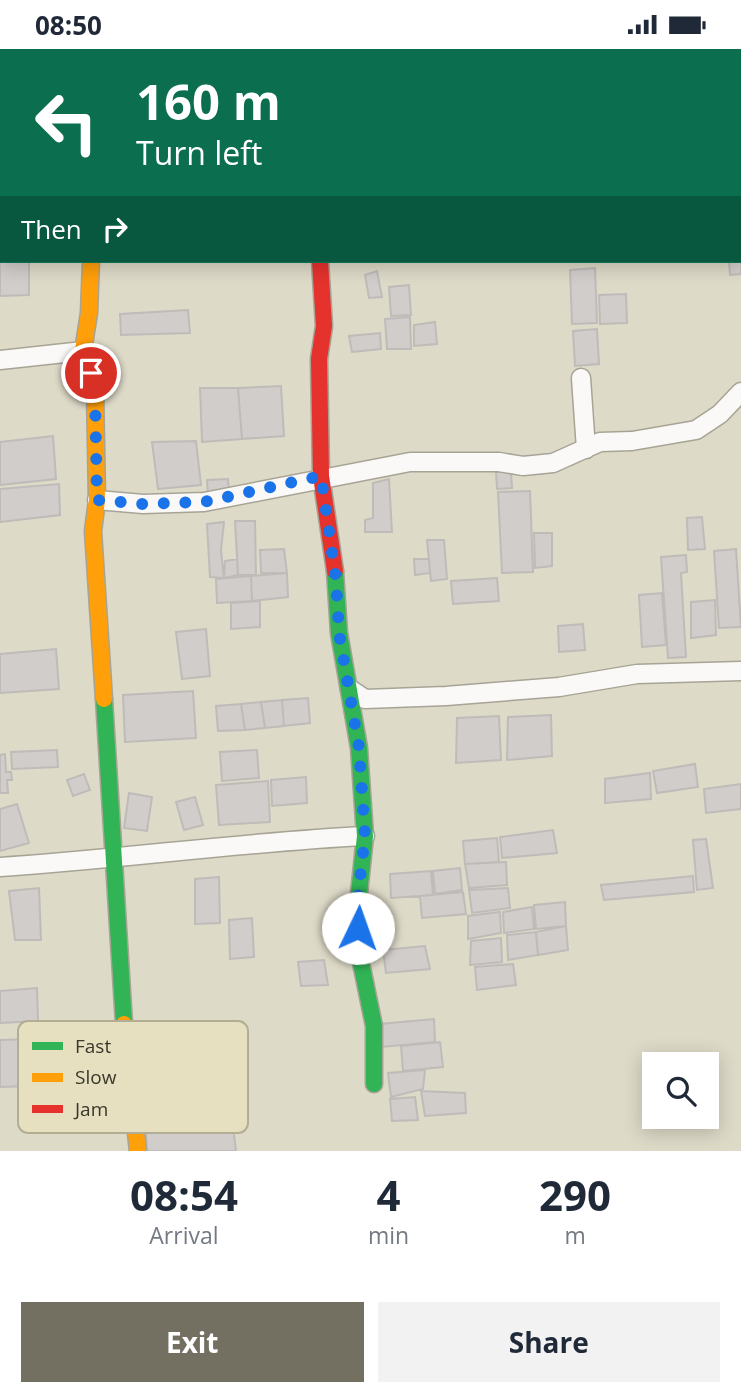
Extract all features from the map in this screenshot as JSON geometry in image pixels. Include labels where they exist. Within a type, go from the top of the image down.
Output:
[{"type":"street","points":[[91,263],[89,313],[83,351],[95,391],[97,500],[93,531],[103,720],[113,815],[113,859],[127,1021]]},
{"type":"street","points":[[320,263],[324,326],[319,359],[321,476],[336,580],[339,633],[359,748],[365,836],[356,913],[359,953],[374,1026],[374,1084]]},
{"type":"street","points":[[0,360],[83,351]]},
{"type":"street","points":[[581,378],[586,449]]},
{"type":"street","points":[[97,500],[143,504],[204,502],[321,476],[374,470],[410,461],[543,464],[570,457],[600,442],[632,441],[696,430],[720,414],[741,392]]},
{"type":"street","points":[[350,689],[365,699],[435,697],[559,687],[637,674],[741,671]]},
{"type":"street","points":[[0,867],[113,859],[285,840],[365,836]]},
{"type":"street","points":[[136,1133],[138,1151]]},
{"type":"building","points":[[0,263],[29,263],[29,295],[0,296]]},
{"type":"building","points":[[729,263],[741,263],[741,274],[730,275]]},
{"type":"building","points":[[595,268],[597,323],[572,324],[570,270]]},
{"type":"building","points":[[377,271],[382,297],[369,298],[365,275]]},
{"type":"building","points":[[409,285],[411,315],[391,316],[389,287]]},
{"type":"building","points":[[626,294],[627,323],[600,324],[599,295]]},
{"type":"building","points":[[188,310],[190,333],[121,335],[120,314]]},
{"type":"building","points":[[410,317],[411,349],[387,349],[385,319]]},
{"type":"building","points":[[435,322],[437,344],[414,346],[414,325]]},
{"type":"building","points":[[597,329],[599,364],[575,366],[573,331]]},
{"type":"building","points":[[380,333],[381,349],[352,352],[349,336]]},
{"type":"building","points":[[281,386],[284,436],[242,439],[238,388]]},
{"type":"building","points":[[200,388],[238,388],[242,439],[202,442]]},
{"type":"building","points":[[53,436],[56,479],[0,485],[0,442]]},
{"type":"building","points":[[196,441],[201,485],[158,489],[152,442]]},
{"type":"building","points":[[496,472],[511,472],[512,488],[497,489]]},
{"type":"building","points":[[228,479],[229,494],[208,496],[207,480]]},
{"type":"building","points":[[389,479],[392,532],[365,532],[365,520],[373,518],[373,483]]},
{"type":"building","points":[[59,484],[60,515],[0,522],[0,489]]},
{"type":"building","points":[[530,491],[533,572],[502,573],[498,492]]},
{"type":"building","points":[[702,517],[705,549],[688,550],[687,518]]},
{"type":"building","points":[[235,521],[255,521],[256,575],[238,575]]},
{"type":"building","points":[[224,522],[221,550],[224,578],[210,577],[207,524]]},
{"type":"building","points":[[534,533],[552,533],[552,566],[535,568]]},
{"type":"building","points":[[427,540],[444,540],[447,579],[431,581]]},
{"type":"building","points":[[284,549],[287,573],[261,573],[260,550]]},
{"type":"building","points":[[736,549],[741,627],[719,628],[714,551]]},
{"type":"building","points":[[686,555],[687,572],[681,573],[686,657],[668,658],[661,557]]},
{"type":"building","points":[[237,559],[238,575],[224,578],[225,561]]},
{"type":"building","points":[[414,559],[429,559],[430,573],[415,575]]},
{"type":"building","points":[[287,573],[288,597],[252,601],[251,576]]},
{"type":"building","points":[[251,576],[252,601],[217,603],[216,579]]},
{"type":"building","points":[[497,578],[499,601],[453,604],[451,581]]},
{"type":"building","points":[[662,593],[666,645],[642,647],[639,595]]},
{"type":"building","points":[[715,600],[716,635],[691,638],[691,602]]},
{"type":"building","points":[[260,601],[260,627],[231,629],[231,603]]},
{"type":"building","points":[[583,624],[585,650],[559,652],[558,626]]},
{"type":"building","points":[[206,629],[210,676],[182,679],[176,632]]},
{"type":"building","points":[[56,649],[59,689],[0,693],[0,654]]},
{"type":"building","points":[[193,691],[196,738],[125,742],[123,695]]},
{"type":"building","points":[[308,698],[310,723],[284,726],[282,700]]},
{"type":"building","points":[[282,700],[284,726],[265,728],[261,702]]},
{"type":"building","points":[[261,702],[265,728],[245,730],[241,704]]},
{"type":"building","points":[[241,704],[245,730],[218,731],[216,706]]},
{"type":"building","points":[[551,715],[552,756],[507,760],[508,717]]},
{"type":"building","points":[[499,716],[501,760],[456,763],[457,718]]},
{"type":"building","points":[[57,750],[58,767],[12,769],[11,752]]},
{"type":"building","points":[[257,750],[259,778],[222,781],[220,752]]},
{"type":"building","points":[[5,754],[6,772],[11,772],[12,780],[7,780],[8,793],[0,793],[0,755]]},
{"type":"building","points":[[695,764],[698,787],[657,793],[653,771]]},
{"type":"building","points":[[650,773],[651,799],[605,803],[605,779]]},
{"type":"building","points":[[84,774],[90,790],[73,796],[67,780]]},
{"type":"building","points":[[306,777],[307,803],[272,806],[271,780]]},
{"type":"building","points":[[268,781],[270,822],[219,825],[216,785]]},
{"type":"building","points":[[741,784],[741,809],[706,813],[704,789]]},
{"type":"building","points":[[129,793],[152,797],[147,831],[124,828]]},
{"type":"building","points":[[195,797],[203,825],[184,830],[176,802]]},
{"type":"building","points":[[17,804],[29,843],[0,851],[0,809]]},
{"type":"building","points":[[553,830],[557,853],[502,858],[500,837]]},
{"type":"building","points":[[497,838],[499,862],[465,864],[463,841]]},
{"type":"building","points":[[706,839],[713,888],[697,890],[693,840]]},
{"type":"building","points":[[506,862],[507,885],[469,888],[465,864]]},
{"type":"building","points":[[460,868],[462,890],[435,894],[433,871]]},
{"type":"building","points":[[431,871],[433,895],[391,898],[390,874]]},
{"type":"building","points":[[693,876],[694,892],[604,900],[601,885]]},
{"type":"building","points":[[219,877],[220,923],[195,924],[195,879]]},
{"type":"building","points":[[39,888],[41,940],[15,940],[9,891]]},
{"type":"building","points":[[508,888],[510,908],[472,913],[469,890]]},
{"type":"building","points":[[463,892],[466,914],[422,918],[420,896]]},
{"type":"building","points":[[565,902],[566,926],[536,929],[534,905]]},
{"type":"building","points":[[532,907],[534,929],[504,933],[503,912]]},
{"type":"building","points":[[378,912],[381,927],[358,928],[357,914]]},
{"type":"building","points":[[500,912],[501,933],[468,939],[468,916]]},
{"type":"building","points":[[252,918],[254,957],[230,959],[229,920]]},
{"type":"building","points":[[566,926],[568,950],[538,955],[536,932]]},
{"type":"building","points":[[536,932],[538,955],[508,960],[507,935]]},
{"type":"building","points":[[501,938],[502,962],[470,965],[471,941]]},
{"type":"building","points":[[425,946],[430,969],[386,973],[383,950]]},
{"type":"building","points":[[324,960],[328,985],[301,986],[298,962]]},
{"type":"building","points":[[513,964],[516,985],[477,990],[475,967]]},
{"type":"building","points":[[37,988],[38,1021],[0,1023],[0,991]]},
{"type":"building","points":[[434,1019],[435,1042],[381,1047],[380,1024]]},
{"type":"building","points":[[18,1039],[18,1086],[0,1087],[0,1040]]},
{"type":"building","points":[[440,1042],[443,1067],[403,1071],[401,1046]]},
{"type":"building","points":[[425,1070],[423,1089],[391,1097],[388,1073]]},
{"type":"building","points":[[421,1091],[465,1093],[466,1113],[425,1116]]},
{"type":"building","points":[[415,1097],[418,1120],[392,1121],[390,1099]]},
{"type":"building","points":[[146,1133],[234,1133],[236,1151],[147,1151]]},
{"type":"traffic: fast","points":[[335,571],[339,633],[359,748],[365,836],[357,913],[359,953],[374,1026],[374,1084]]},
{"type":"traffic: fast","points":[[104,699],[124,1021]]},
{"type":"traffic: slow","points":[[91,263],[89,313],[83,351],[95,391],[97,500],[93,531],[104,699]]},
{"type":"traffic: slow","points":[[136,1133],[138,1151]]},
{"type":"traffic: jam","points":[[320,263],[324,326],[319,359],[321,476],[335,571]]},
{"type":"route","points":[[91,373],[95,391],[97,500],[167,505],[204,502],[321,476],[336,580],[339,633],[359,748],[365,836],[356,913],[358,928]]}]
